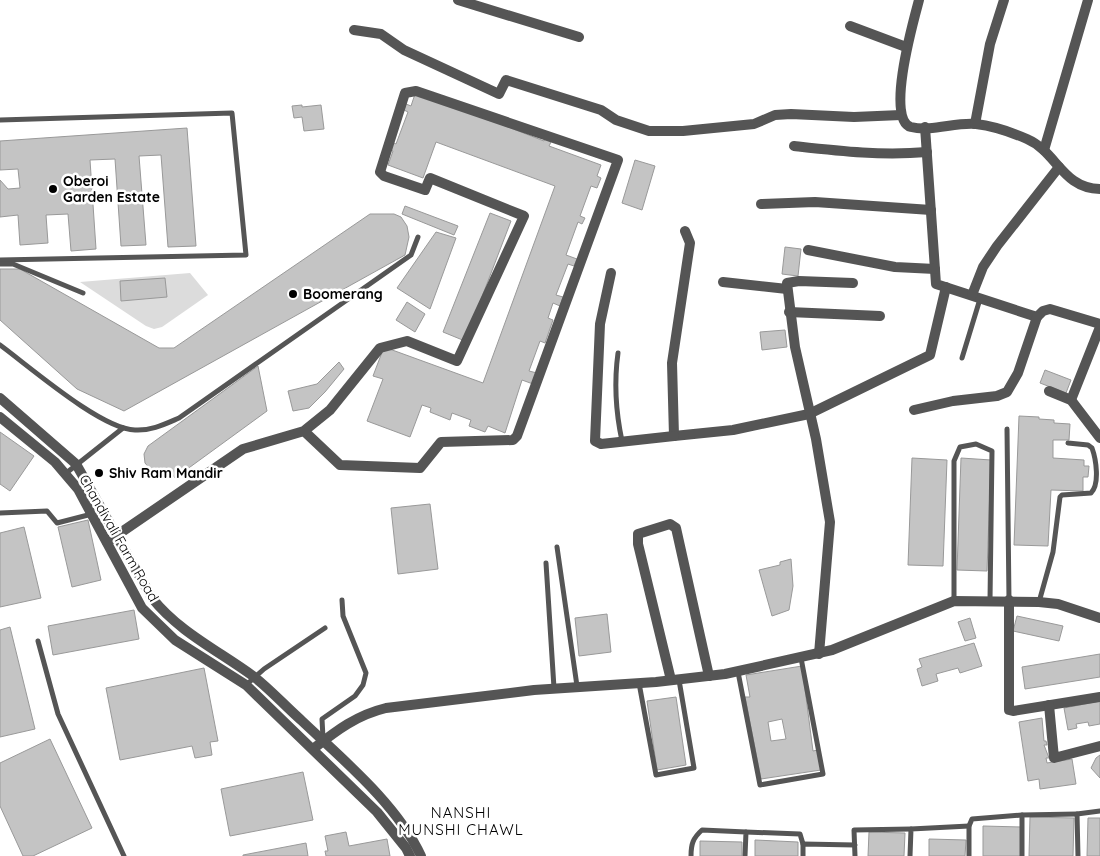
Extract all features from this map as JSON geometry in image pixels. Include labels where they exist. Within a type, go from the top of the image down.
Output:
[{"type":"street","points":[[458,0],[579,37]]},
{"type":"street","points":[[919,0],[902,69],[901,115],[905,123],[910,127],[925,128],[975,124],[1013,133],[1033,142],[1044,150],[1074,182],[1091,189],[1100,189]]},
{"type":"street","points":[[975,124],[990,44],[1004,0]]},
{"type":"street","points":[[1044,150],[1088,0]]},
{"type":"street","points":[[850,26],[906,47]]},
{"type":"street","points":[[354,30],[381,34],[404,50],[499,94],[506,80],[601,110],[616,120],[650,131],[683,131],[754,124],[776,115],[791,114],[854,118],[901,115]]},
{"type":"street","points":[[107,542],[243,449],[304,432],[330,410],[380,348],[407,341],[457,361],[524,216],[430,178],[425,190],[384,176],[380,172],[405,92],[416,91],[618,160],[517,436],[513,440],[441,442],[420,468],[340,465],[304,432]]},
{"type":"street","points":[[925,128],[936,284],[1038,317]]},
{"type":"street","points":[[794,146],[859,154],[891,155],[926,152]]},
{"type":"street","points":[[976,297],[983,267],[1058,167]]},
{"type":"street","points":[[761,204],[816,202],[931,210]]},
{"type":"street","points":[[674,436],[672,363],[690,243],[685,231]]},
{"type":"street","points":[[808,250],[878,265],[926,270],[936,269]]},
{"type":"street","points":[[611,273],[600,324],[595,441],[601,444],[733,430],[809,414],[930,355],[946,287]]},
{"type":"street","points":[[819,654],[830,522],[816,439],[788,312],[787,283],[799,281],[853,283]]},
{"type":"street","points":[[723,282],[787,288]]},
{"type":"street","points":[[914,410],[953,401],[997,396],[1007,392],[1018,373],[1038,317],[1044,311],[1050,309],[1100,326],[1071,400]]},
{"type":"street","points":[[788,312],[880,316]]},
{"type":"street","points":[[1049,391],[1071,400],[1100,438]]},
{"type":"street","points":[[0,398],[76,464],[150,596],[166,616],[255,677],[385,803],[413,838],[421,856]]},
{"type":"street","name":"Chandivali Farm Road","points":[[0,417],[56,462],[78,489],[140,603],[156,624],[175,640],[246,685],[377,812],[410,856]]},
{"type":"street","points":[[675,680],[638,544],[638,534],[670,524],[676,528],[709,676]]},
{"type":"street","points":[[140,603],[150,596]]},
{"type":"street","points":[[1009,600],[1009,710],[1049,706],[1100,697]]},
{"type":"street","points":[[313,749],[345,724],[366,713],[386,708],[554,688],[675,680],[738,672],[819,654],[954,601],[1009,600],[1058,604],[1100,618]]},
{"type":"street","points":[[1049,706],[1054,758],[1100,746]]},
{"type":"lane","points":[[0,120],[232,113],[246,254],[0,260]]},
{"type":"lane","points":[[0,346],[103,421],[134,430],[156,428],[179,418],[411,255],[418,237]]},
{"type":"lane","points":[[0,264],[13,264],[83,293]]},
{"type":"lane","points":[[962,358],[976,297]]},
{"type":"lane","points":[[618,353],[616,370],[617,408],[622,442]]},
{"type":"lane","points":[[66,474],[122,428]]},
{"type":"lane","points":[[1007,429],[1009,600]]},
{"type":"lane","points":[[954,601],[954,462],[960,447],[976,444],[992,450],[990,601]]},
{"type":"lane","points":[[1039,602],[1053,552],[1060,497],[1062,495],[1091,493],[1094,491],[1096,482],[1092,448],[1088,445],[1068,444]]},
{"type":"lane","points":[[0,513],[47,511],[57,523],[92,514]]},
{"type":"lane","points":[[557,547],[577,686]]},
{"type":"lane","points":[[546,563],[554,688]]},
{"type":"lane","points":[[323,741],[322,719],[355,696],[363,685],[366,674],[343,616],[342,600]]},
{"type":"lane","points":[[246,685],[264,669],[325,628]]},
{"type":"lane","points":[[38,641],[58,714],[124,856]]},
{"type":"lane","points":[[738,672],[760,785],[823,774],[801,658]]},
{"type":"lane","points":[[639,683],[656,775],[694,768],[675,680]]},
{"type":"lane","points":[[969,856],[969,826],[972,819],[1022,815],[1077,814],[1100,811]]},
{"type":"lane","points":[[1077,814],[1078,856]]},
{"type":"lane","points":[[1022,815],[1022,856]]},
{"type":"lane","points":[[855,856],[854,830],[969,826]]},
{"type":"lane","points":[[910,829],[910,856]]},
{"type":"lane","points":[[691,856],[695,836],[702,830],[800,834],[803,844],[803,856]]},
{"type":"lane","points":[[745,856],[746,832]]},
{"type":"lane","points":[[803,844],[855,845]]},
{"type":"shaded area","points":[[190,273],[208,295],[162,327],[154,329],[146,326],[80,282]]},
{"type":"building","points":[[416,91],[544,141],[545,138],[552,140],[549,146],[601,165],[597,176],[601,178],[597,188],[591,186],[580,216],[585,218],[582,224],[578,222],[566,255],[577,259],[574,266],[568,264],[556,295],[563,297],[560,306],[553,303],[548,318],[553,320],[545,343],[540,341],[529,371],[537,373],[533,384],[522,380],[505,433],[488,426],[485,432],[469,426],[471,420],[452,413],[450,420],[430,412],[431,408],[422,405],[410,437],[367,421],[383,379],[373,376],[384,347],[483,383],[555,186],[436,142],[423,178],[388,165],[393,151],[389,149],[392,142],[396,144],[408,112],[404,110],[406,104],[411,106]]},
{"type":"building","points":[[302,105],[302,107],[321,105],[324,129],[304,131],[302,117],[294,118],[292,106]]},
{"type":"building","name":"Oberoi Garden Estate","points":[[187,128],[196,246],[168,247],[161,155],[139,156],[146,245],[121,246],[115,159],[90,160],[96,249],[71,251],[68,214],[46,215],[48,243],[20,245],[18,215],[0,217],[0,180],[8,189],[20,188],[18,169],[0,170],[0,141]]},
{"type":"building","points":[[635,160],[655,166],[642,210],[622,203]]},
{"type":"building","points":[[405,206],[458,226],[454,235],[402,214]]},
{"type":"building","points":[[490,213],[511,221],[465,341],[443,332]]},
{"type":"building","name":"Boomerang","points":[[370,214],[394,214],[401,217],[407,226],[409,237],[405,255],[124,411],[77,389],[0,320],[0,269],[20,269],[159,348],[174,348]]},
{"type":"building","points":[[436,232],[456,238],[430,309],[397,288]]},
{"type":"building","points":[[785,247],[801,249],[798,276],[782,274]]},
{"type":"building","points":[[165,278],[167,297],[121,301],[120,281]]},
{"type":"building","points":[[407,302],[425,314],[415,332],[396,320]]},
{"type":"building","points":[[785,330],[787,347],[762,350],[760,332]]},
{"type":"building","points":[[339,362],[344,369],[325,392],[309,408],[293,411],[288,391],[317,384]]},
{"type":"building","points":[[258,366],[267,411],[175,478],[170,471],[159,474],[151,470],[145,463],[144,454],[148,446]]},
{"type":"building","points":[[1045,370],[1071,380],[1066,393],[1040,383]]},
{"type":"building","points":[[1019,416],[1039,417],[1039,419],[1054,420],[1054,423],[1070,424],[1069,440],[1053,440],[1053,458],[1084,460],[1084,466],[1089,466],[1088,477],[1083,477],[1083,491],[1051,490],[1048,546],[1014,545]]},
{"type":"building","points":[[0,432],[34,456],[10,491],[0,484]]},
{"type":"building","points":[[912,458],[947,460],[943,566],[908,565]]},
{"type":"building","points":[[961,458],[991,460],[987,571],[957,570]]},
{"type":"building","points":[[430,504],[438,569],[398,574],[391,508]]},
{"type":"building","points":[[88,520],[101,580],[72,587],[58,527]]},
{"type":"building","points":[[24,527],[41,598],[0,607],[0,533]]},
{"type":"building","points":[[791,559],[793,586],[789,610],[772,616],[759,570],[780,565],[780,562]]},
{"type":"building","points":[[134,610],[139,639],[53,655],[48,626]]},
{"type":"building","points":[[607,614],[611,652],[579,656],[575,618]]},
{"type":"building","points":[[1017,616],[1063,626],[1059,641],[1013,631]]},
{"type":"building","points":[[970,618],[976,638],[965,641],[958,622]]},
{"type":"building","points":[[10,627],[35,729],[0,737],[0,630]]},
{"type":"building","points":[[974,643],[982,666],[960,673],[958,668],[936,674],[938,681],[922,686],[917,669],[922,667],[919,659]]},
{"type":"building","points":[[1100,654],[1100,677],[1025,689],[1022,667]]},
{"type":"building","points":[[802,666],[813,751],[818,750],[821,770],[761,779],[745,697],[750,697],[746,675]],"holes":[[[782,719],[786,739],[771,741],[768,722]]]},
{"type":"building","points":[[204,668],[218,741],[210,742],[212,755],[195,758],[192,746],[120,760],[106,688]]},
{"type":"building","points":[[676,697],[686,765],[657,770],[647,701]]},
{"type":"building","points":[[1100,701],[1100,724],[1089,726],[1088,722],[1076,724],[1077,728],[1068,730],[1064,708]]},
{"type":"building","points":[[1042,718],[1044,741],[1046,741],[1047,745],[1044,745],[1049,758],[1046,758],[1047,763],[1072,759],[1076,784],[1040,789],[1039,779],[1028,781],[1019,722]]},
{"type":"building","points":[[50,739],[92,828],[33,856],[23,856],[0,806],[0,763]]},
{"type":"building","points":[[1100,755],[1100,778],[1091,768],[1096,758]]},
{"type":"building","points":[[303,772],[313,820],[230,836],[221,789]]},
{"type":"building","points":[[1030,817],[1074,818],[1073,856],[1029,856]]},
{"type":"building","points":[[1088,818],[1100,818],[1100,856],[1087,856]]},
{"type":"building","points":[[983,826],[1021,827],[1021,856],[983,856]]},
{"type":"building","points":[[346,832],[349,846],[387,839],[390,856],[326,856],[325,851],[328,851],[325,836]]},
{"type":"building","points":[[869,832],[905,833],[904,856],[868,856]]},
{"type":"building","points":[[929,839],[966,840],[965,856],[929,856]]},
{"type":"building","points":[[755,840],[798,842],[798,856],[755,856]]},
{"type":"building","points":[[700,841],[742,842],[742,856],[700,856]]},
{"type":"building","points":[[306,843],[308,856],[243,856],[243,855]]},
{"type":"place","name":"Oberoi Garden Estate","points":[[53,189]]},
{"type":"place","name":"Boomerang","points":[[293,294]]},
{"type":"place","name":"Shiv Ram Mandir","points":[[99,473]]},
{"type":"district","name":"NANSHI MUNSHI CHAWL","points":[[461,822]]}]
